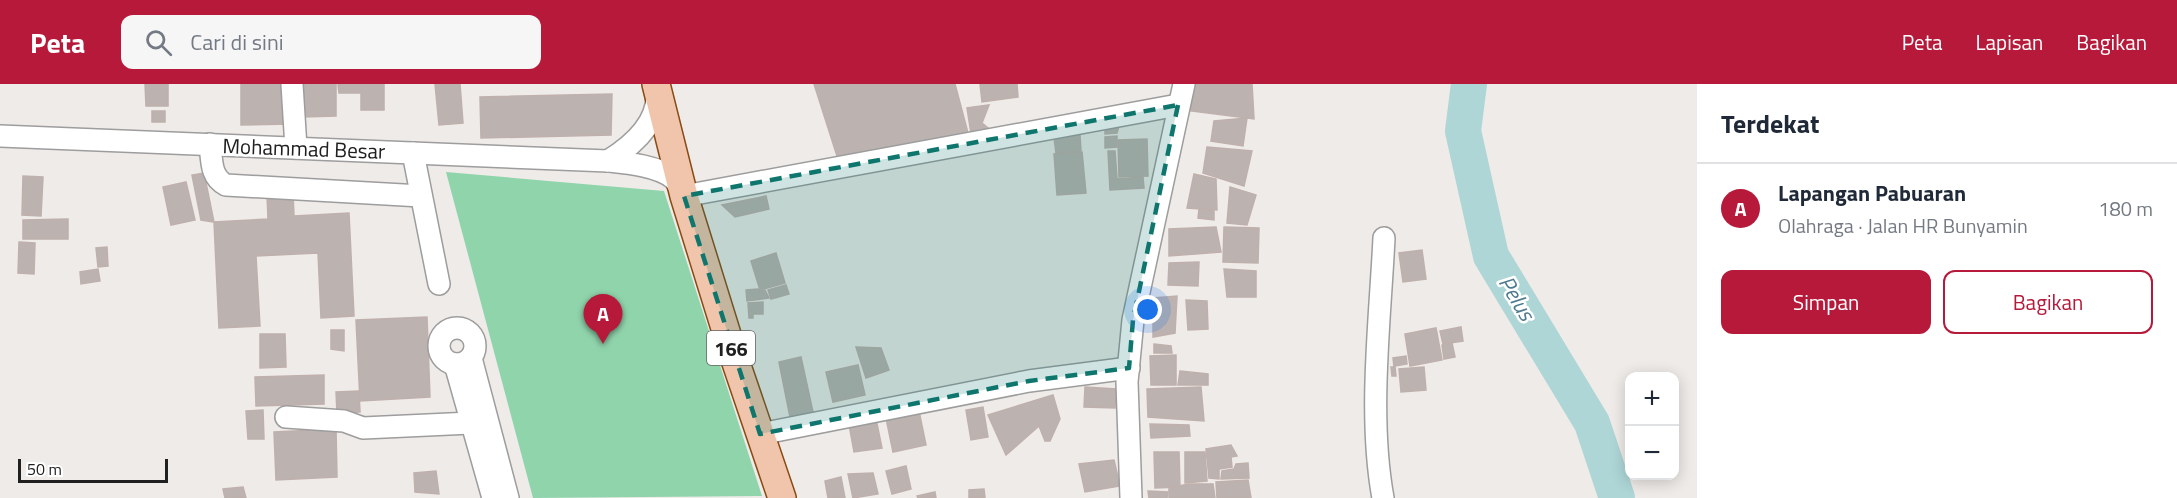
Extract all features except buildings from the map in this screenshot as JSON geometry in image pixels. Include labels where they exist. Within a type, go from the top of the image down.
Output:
[{"type":"main road","name":"166","points":[[656,86],[684,196],[782,498]]},
{"type":"street","points":[[292,84],[296,148]]},
{"type":"street","points":[[1131,498],[1128,368],[1132,320],[1184,84]]},
{"type":"street","points":[[608,161],[625,151],[647,126],[658,105],[656,86]]},
{"type":"street","points":[[684,196],[1178,105]]},
{"type":"street","name":"Mohammad Besar","points":[[0,136],[608,161],[660,172],[674,179],[684,196]]},
{"type":"street","points":[[210,144],[214,176],[226,185],[421,196]]},
{"type":"street","points":[[413,153],[439,284]]},
{"type":"street","points":[[1383,498],[1380,482],[1376,403],[1384,238]]},
{"type":"street","points":[[493,498],[471,423],[463,361],[508,498]]},
{"type":"street","points":[[760,434],[1029,381],[1128,368]]},
{"type":"street","points":[[286,417],[344,421],[363,428],[471,423]]},
{"type":"highlighted area","points":[[1178,105],[1133,320],[1129,368],[1029,381],[760,434],[684,196]]},
{"type":"green space","points":[[446,172],[664,191],[762,496],[533,498]]},
{"type":"waterway","name":"Pelus","points":[[1469,84],[1463,131],[1491,256],[1592,423],[1617,498]]},
{"type":"place","name":"Lapangan Pabuaran","points":[[603,344]]}]
